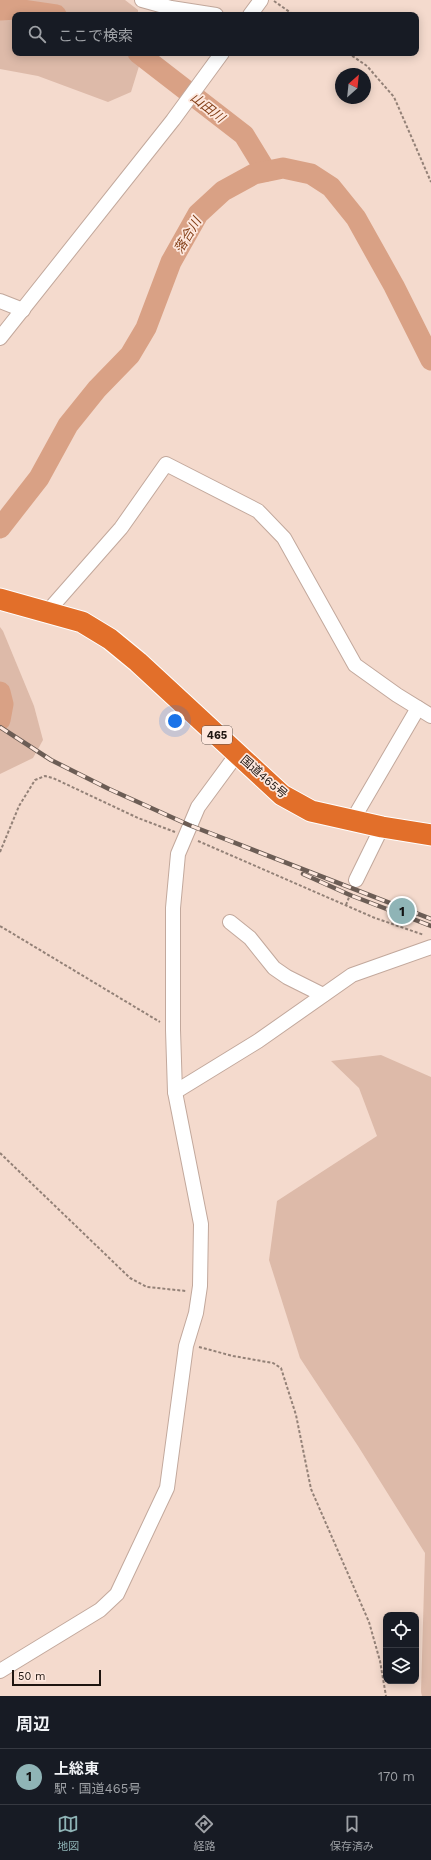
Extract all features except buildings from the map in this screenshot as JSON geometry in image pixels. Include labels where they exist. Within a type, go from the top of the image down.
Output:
[{"type":"highway","name":"国道465号","points":[[8,601],[48,611],[82,622],[110,639],[138,662],[282,795],[311,811],[382,828],[431,835]]},
{"type":"street","points":[[142,0],[171,8],[197,12]]},
{"type":"street","points":[[252,12],[261,0]]},
{"type":"street","points":[[0,338],[24,310],[173,120],[221,56]]},
{"type":"street","points":[[0,301],[24,310]]},
{"type":"street","points":[[48,611],[121,528],[166,464],[258,511],[284,538],[355,665],[431,716]]},
{"type":"street","points":[[352,820],[418,708]]},
{"type":"street","points":[[0,1672],[100,1610],[117,1594],[167,1488],[186,1346],[196,1313],[199,1293],[201,1224],[175,1092],[172,1030],[173,908],[178,854],[198,808],[237,754]]},
{"type":"street","points":[[356,880],[382,828]]},
{"type":"street","points":[[230,922],[250,938],[274,968],[287,977],[323,995]]},
{"type":"street","points":[[175,1092],[258,1041],[352,975],[431,947]]},
{"type":"path","points":[[273,0],[290,12]]},
{"type":"path","points":[[352,56],[367,66],[394,97],[431,182]]},
{"type":"path","points":[[0,852],[19,806],[35,780],[45,776],[53,778],[138,818],[185,835],[375,918],[431,938]]},
{"type":"path","points":[[0,926],[172,1030]]},
{"type":"path","points":[[0,1154],[130,1278],[147,1287],[199,1293]]},
{"type":"path","points":[[186,1346],[191,1345],[233,1356],[273,1363],[281,1368],[296,1414],[311,1489],[369,1622],[380,1661],[386,1696]]},
{"type":"shaded area","points":[[0,0],[125,0],[138,10],[138,12],[12,12],[12,56],[139,56],[140,63],[131,92],[108,102],[38,76],[0,69]]},
{"type":"shaded area","points":[[0,627],[34,706],[43,740],[33,758],[0,774]]},
{"type":"shaded area","points":[[381,1055],[431,1077],[431,1696],[422,1696],[421,1692],[425,1553],[358,1446],[300,1358],[269,1260],[277,1201],[377,1136],[359,1088],[331,1061]]},
{"type":"waterway","name":"山田川","points":[[0,10],[16,9],[36,12]]},
{"type":"waterway","name":"山田川","points":[[142,56],[244,135],[266,171]]},
{"type":"waterway","name":"落合川","points":[[0,528],[39,478],[68,425],[97,389],[130,355],[146,328],[171,262],[198,214],[223,191],[254,174],[283,168],[311,174],[331,187],[356,218],[394,286],[431,360]]},
{"type":"waterway","name":"落合川","points":[[0,692],[3,704],[0,720]]},
{"type":"railway","points":[[0,727],[51,760],[109,789],[189,825],[431,919]]},
{"type":"railway","points":[[303,874],[350,895],[431,926]]},
{"type":"place","name":"上総東","points":[[402,911]]}]
